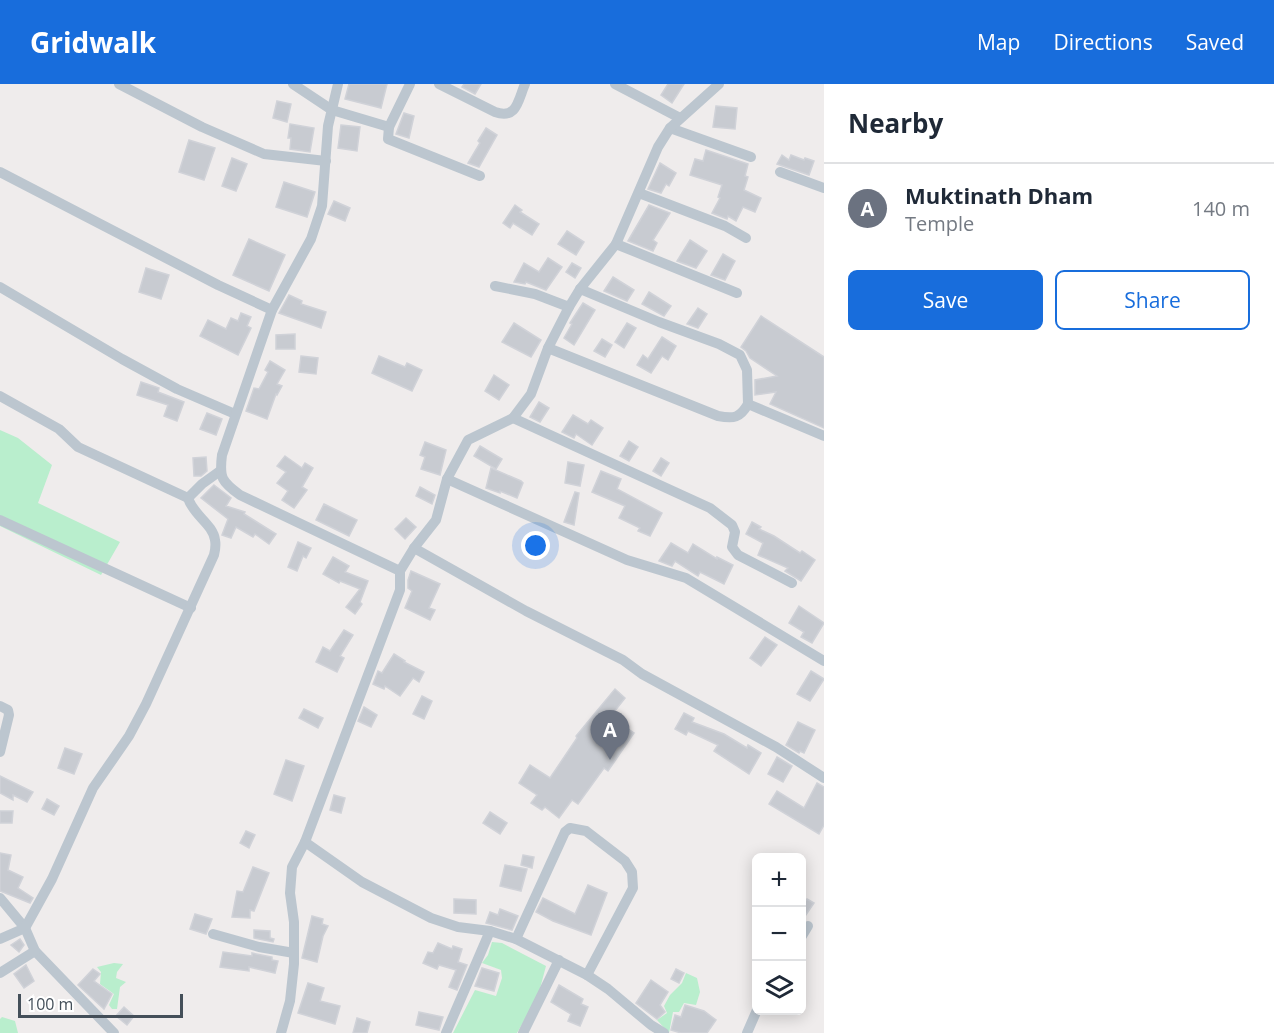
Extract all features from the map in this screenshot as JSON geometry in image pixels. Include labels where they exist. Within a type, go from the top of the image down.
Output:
[{"type":"street","points":[[119,84],[202,127],[264,154],[326,161]]},
{"type":"street","points":[[293,84],[332,111],[389,127]]},
{"type":"street","points":[[338,84],[326,142],[322,206],[311,239],[272,310],[235,414],[222,455],[220,471],[227,485],[240,495],[400,571]]},
{"type":"street","points":[[410,84],[389,127],[388,139],[480,176]]},
{"type":"street","points":[[439,84],[495,112],[505,114],[511,113],[515,108],[525,84]]},
{"type":"street","points":[[615,84],[680,118]]},
{"type":"street","points":[[281,1033],[290,1001],[294,953],[294,922],[290,893],[292,867],[305,842],[399,590],[400,571],[414,548],[436,520],[447,479],[468,441],[513,418],[531,394],[548,348],[580,289],[616,244],[658,147],[670,128],[718,84]]},
{"type":"street","points":[[670,128],[751,157]]},
{"type":"street","points":[[0,172],[218,285],[272,310]]},
{"type":"street","points":[[780,172],[824,188]]},
{"type":"street","points":[[639,194],[725,226],[746,238]]},
{"type":"street","points":[[616,244],[737,294]]},
{"type":"street","points":[[495,286],[535,294],[569,308]]},
{"type":"street","points":[[0,287],[177,389],[235,414]]},
{"type":"street","points":[[548,348],[718,416],[733,419],[741,415],[748,404],[747,370],[740,356],[719,344],[580,289]]},
{"type":"street","points":[[0,396],[59,429],[78,447],[188,498],[191,508],[215,538],[214,555],[191,608],[129,736],[93,788],[52,879],[25,928],[0,939]]},
{"type":"street","points":[[748,404],[824,436]]},
{"type":"street","points":[[513,418],[710,508],[732,525],[735,532],[732,548],[738,555],[792,582]]},
{"type":"street","points":[[188,498],[220,471]]},
{"type":"street","points":[[447,479],[627,560],[687,578],[824,661]]},
{"type":"street","points":[[0,520],[191,608]]},
{"type":"street","points":[[414,548],[526,611],[623,660],[642,674],[776,747],[824,778]]},
{"type":"street","points":[[0,706],[8,710],[9,715],[0,752]]},
{"type":"street","points":[[516,939],[565,832],[570,828],[586,831],[625,861],[632,872],[633,888],[587,975]]},
{"type":"street","points":[[305,842],[362,882],[431,918],[458,927],[490,931],[516,939],[559,960],[608,989],[664,1033]]},
{"type":"street","points":[[0,898],[25,928],[35,951],[114,1033]]},
{"type":"street","points":[[446,1033],[490,931]]},
{"type":"street","points":[[213,934],[259,947],[294,953]]},
{"type":"street","points":[[0,973],[35,951]]},
{"type":"street","points":[[523,1033],[559,960]]},
{"type":"street","points":[[747,1033],[755,1015]]},
{"type":"green space","points":[[0,430],[18,438],[52,465],[38,503],[120,542],[101,575],[0,526]]},
{"type":"green space","points":[[492,942],[502,943],[546,966],[538,996],[517,1033],[453,1033],[475,990],[496,996],[502,978],[501,970],[482,963],[488,955]]},
{"type":"green space","points":[[114,963],[123,964],[116,978],[126,982],[120,987],[117,1009],[112,1009],[109,1005],[114,994],[100,984],[101,972],[97,967]]},
{"type":"green space","points":[[686,973],[697,978],[700,992],[696,1005],[684,1003],[679,1012],[673,1012],[669,1033],[657,1020],[667,1013],[664,1006],[670,995],[682,983]]},
{"type":"green space","points":[[2,1017],[15,1021],[18,1033],[0,1033]]},
{"type":"building","points":[[349,84],[387,84],[381,108],[345,99]]},
{"type":"building","points":[[464,84],[481,84],[475,94],[462,87]]},
{"type":"building","points":[[668,84],[684,84],[672,103],[661,95]]},
{"type":"building","points":[[277,101],[291,104],[287,122],[273,118]]},
{"type":"building","points":[[716,106],[737,108],[735,129],[713,127]]},
{"type":"building","points":[[404,113],[414,116],[409,138],[396,134]]},
{"type":"building","points":[[290,124],[314,128],[310,152],[290,149],[291,138],[288,138]]},
{"type":"building","points":[[341,125],[360,127],[357,151],[338,148]]},
{"type":"building","points":[[486,128],[497,135],[479,167],[468,163]]},
{"type":"building","points":[[189,140],[215,148],[204,180],[179,172]]},
{"type":"building","points":[[706,150],[748,164],[745,176],[748,177],[744,190],[761,198],[755,212],[743,207],[736,221],[728,216],[727,219],[712,213],[720,198],[718,197],[722,185],[690,175],[695,159],[703,161]]},
{"type":"building","points":[[782,155],[789,160],[791,155],[814,161],[809,175],[777,164]]},
{"type":"building","points":[[232,158],[247,164],[236,191],[222,186]]},
{"type":"building","points":[[660,163],[676,173],[669,186],[666,184],[661,193],[648,189]]},
{"type":"building","points":[[284,182],[315,192],[307,217],[276,207]]},
{"type":"building","points":[[334,201],[350,208],[345,221],[328,214]]},
{"type":"building","points":[[515,205],[522,210],[520,212],[539,224],[532,235],[513,223],[510,228],[503,223]]},
{"type":"building","points":[[649,205],[670,213],[653,240],[657,243],[653,251],[628,241]]},
{"type":"building","points":[[567,231],[584,242],[576,255],[558,244]]},
{"type":"building","points":[[249,239],[285,255],[269,291],[233,275]]},
{"type":"building","points":[[690,240],[707,251],[696,268],[677,261]]},
{"type":"building","points":[[723,254],[735,261],[725,280],[711,275]]},
{"type":"building","points":[[548,258],[562,267],[546,290],[526,282],[525,284],[514,282],[524,263],[539,272]]},
{"type":"building","points":[[572,263],[581,268],[575,278],[566,272]]},
{"type":"building","points":[[146,268],[169,275],[161,299],[139,292]]},
{"type":"building","points":[[613,277],[634,290],[627,301],[604,291]]},
{"type":"building","points":[[649,292],[671,306],[664,316],[642,304]]},
{"type":"building","points":[[289,295],[302,301],[301,304],[326,312],[321,328],[279,313]]},
{"type":"building","points":[[583,303],[595,310],[574,345],[564,338],[572,324],[570,323]]},
{"type":"building","points":[[698,308],[707,314],[698,328],[687,324]]},
{"type":"building","points":[[241,313],[251,317],[247,326],[251,328],[238,355],[200,336],[208,320],[226,329],[231,318],[238,321]]},
{"type":"building","points":[[761,316],[824,357],[824,428],[770,404],[776,392],[755,395],[755,380],[777,376],[750,358],[741,347]]},
{"type":"building","points":[[514,323],[541,340],[531,357],[502,342]]},
{"type":"building","points":[[627,323],[636,328],[624,348],[615,342]]},
{"type":"building","points":[[295,334],[295,349],[276,349],[276,335]]},
{"type":"building","points":[[662,337],[676,346],[668,360],[662,356],[651,373],[637,365],[643,355],[648,359]]},
{"type":"building","points":[[602,339],[612,345],[605,357],[594,351]]},
{"type":"building","points":[[301,356],[318,358],[316,374],[299,372]]},
{"type":"building","points":[[379,356],[405,367],[407,363],[422,370],[412,391],[372,373]]},
{"type":"building","points":[[270,361],[285,370],[277,384],[282,386],[276,394],[267,419],[246,411],[254,388],[259,389],[268,372],[265,370]]},
{"type":"building","points":[[494,375],[509,385],[499,400],[485,391]]},
{"type":"building","points":[[141,382],[159,388],[158,392],[184,402],[177,421],[164,416],[168,405],[137,395]]},
{"type":"building","points":[[539,402],[549,408],[540,422],[530,417]]},
{"type":"building","points":[[207,413],[222,419],[216,435],[200,429]]},
{"type":"building","points":[[573,415],[588,424],[591,420],[603,428],[592,445],[576,434],[574,438],[562,432]]},
{"type":"building","points":[[629,441],[638,447],[629,461],[620,456]]},
{"type":"building","points":[[425,442],[446,450],[440,475],[421,469],[425,457],[420,455]]},
{"type":"building","points":[[480,446],[502,459],[496,469],[474,456]]},
{"type":"building","points":[[285,456],[302,468],[305,463],[313,468],[302,487],[307,490],[294,508],[282,500],[288,491],[277,483],[286,472],[277,466]]},
{"type":"building","points":[[206,457],[207,471],[201,476],[194,476],[193,458]]},
{"type":"building","points":[[661,458],[669,463],[661,476],[653,471]]},
{"type":"building","points":[[568,462],[584,465],[580,486],[565,483]]},
{"type":"building","points":[[491,468],[523,483],[517,498],[486,488]]},
{"type":"building","points":[[601,471],[621,479],[617,489],[662,513],[650,536],[638,531],[640,528],[619,518],[625,506],[592,492]]},
{"type":"building","points":[[214,485],[231,498],[226,506],[245,512],[244,514],[276,534],[269,544],[255,534],[253,537],[236,527],[231,538],[222,535],[228,519],[201,498]]},
{"type":"building","points":[[420,487],[435,495],[432,504],[416,496]]},
{"type":"building","points":[[575,492],[579,493],[574,525],[564,522]]},
{"type":"building","points":[[324,504],[357,520],[349,536],[316,520]]},
{"type":"building","points":[[406,518],[416,527],[405,539],[395,529]]},
{"type":"building","points":[[752,522],[761,527],[759,529],[815,560],[801,581],[785,571],[788,568],[758,555],[763,543],[746,534]]},
{"type":"building","points":[[298,542],[311,548],[306,558],[303,556],[297,571],[288,567]]},
{"type":"building","points":[[671,543],[688,553],[693,544],[717,559],[717,557],[733,565],[724,584],[700,572],[698,576],[675,561],[672,566],[659,561]]},
{"type":"building","points":[[333,557],[349,566],[345,572],[368,581],[360,602],[362,604],[355,614],[346,607],[360,589],[340,581],[339,583],[323,574]]},
{"type":"building","points":[[411,571],[440,584],[429,608],[435,610],[430,620],[405,608],[412,591],[408,588]]},
{"type":"building","points":[[799,606],[824,623],[812,643],[801,637],[804,632],[789,623]]},
{"type":"building","points":[[344,630],[353,635],[340,656],[344,658],[337,672],[316,662],[323,647],[330,651]]},
{"type":"building","points":[[765,637],[777,645],[761,666],[750,658]]},
{"type":"building","points":[[394,654],[424,672],[419,682],[413,678],[400,696],[385,686],[384,689],[373,684],[378,671],[382,673]]},
{"type":"building","points":[[811,671],[824,679],[810,701],[797,694]]},
{"type":"building","points":[[615,689],[625,698],[610,717],[634,733],[608,771],[604,768],[578,804],[572,800],[559,818],[545,807],[542,810],[531,803],[537,795],[519,783],[530,765],[550,778],[577,738],[576,736]]},
{"type":"building","points":[[422,696],[432,701],[424,719],[413,714]]},
{"type":"building","points":[[364,707],[377,715],[371,727],[358,721]]},
{"type":"building","points":[[304,709],[323,718],[318,728],[299,718]]},
{"type":"building","points":[[684,713],[694,718],[692,722],[724,734],[747,748],[748,745],[761,753],[749,774],[714,751],[718,745],[688,731],[686,735],[675,729]]},
{"type":"building","points":[[798,722],[815,730],[804,753],[800,751],[799,753],[786,745]]},
{"type":"building","points":[[65,748],[82,754],[74,774],[58,768]]},
{"type":"building","points":[[777,757],[792,766],[783,782],[768,774]]},
{"type":"building","points":[[286,760],[304,766],[292,801],[274,794]]},
{"type":"building","points":[[0,776],[33,792],[27,802],[13,795],[13,800],[0,793]]},
{"type":"building","points":[[817,783],[824,787],[824,825],[819,834],[769,804],[777,791],[804,808]]},
{"type":"building","points":[[334,795],[345,798],[341,813],[330,810]]},
{"type":"building","points":[[47,799],[59,806],[54,815],[42,809]]},
{"type":"building","points":[[0,811],[13,811],[12,823],[0,823]]},
{"type":"building","points":[[490,812],[507,823],[500,834],[483,823]]},
{"type":"building","points":[[246,831],[255,835],[249,848],[240,843]]},
{"type":"building","points":[[0,853],[11,855],[8,870],[23,877],[18,888],[33,898],[30,903],[0,891]]},
{"type":"building","points":[[523,855],[534,857],[532,868],[521,865]]},
{"type":"building","points":[[505,865],[527,869],[521,891],[500,886]]},
{"type":"building","points":[[253,867],[269,873],[254,911],[250,910],[250,918],[232,917],[237,891],[243,892]]},
{"type":"building","points":[[588,885],[607,893],[591,935],[536,912],[543,898],[575,914]]},
{"type":"building","points":[[454,899],[476,900],[476,914],[454,913]]},
{"type":"building","points":[[806,900],[814,903],[806,915],[806,907]]},
{"type":"building","points":[[500,909],[518,916],[512,930],[486,923],[490,912],[498,915]]},
{"type":"building","points":[[195,914],[212,919],[206,934],[190,929]]},
{"type":"building","points":[[312,916],[323,919],[322,924],[328,926],[323,936],[317,962],[302,958]]},
{"type":"building","points":[[254,930],[270,931],[270,938],[274,939],[273,942],[254,938]]},
{"type":"building","points":[[20,939],[24,945],[19,952],[11,945]]},
{"type":"building","points":[[438,943],[452,949],[453,946],[462,949],[458,962],[467,965],[457,990],[449,987],[456,970],[439,965],[437,969],[423,963],[428,952],[433,953]]},
{"type":"building","points":[[223,952],[252,956],[252,953],[272,957],[272,960],[278,961],[275,973],[249,967],[249,971],[220,967]]},
{"type":"building","points":[[26,965],[34,981],[24,988],[14,974]]},
{"type":"building","points":[[482,968],[499,973],[494,991],[475,986]]},
{"type":"building","points":[[93,969],[100,974],[94,981],[112,994],[104,1009],[78,985]]},
{"type":"building","points":[[676,969],[684,973],[679,983],[671,979]]},
{"type":"building","points":[[651,980],[668,992],[660,1005],[665,1012],[657,1019],[636,1003]]},
{"type":"building","points":[[308,983],[324,988],[320,1001],[340,1006],[335,1024],[298,1013]]},
{"type":"building","points":[[559,985],[583,999],[581,1004],[588,1007],[580,1026],[568,1021],[571,1014],[551,1002]]},
{"type":"building","points":[[685,1005],[704,1011],[716,1020],[707,1033],[681,1033],[671,1030],[675,1015],[681,1017]]},
{"type":"building","points":[[124,1007],[134,1016],[127,1025],[116,1016]]},
{"type":"building","points":[[419,1012],[443,1017],[439,1030],[416,1025]]},
{"type":"building","points":[[357,1018],[370,1022],[367,1033],[353,1033]]},
{"type":"place","name":"Muktinath Dham","points":[[610,760]]}]
